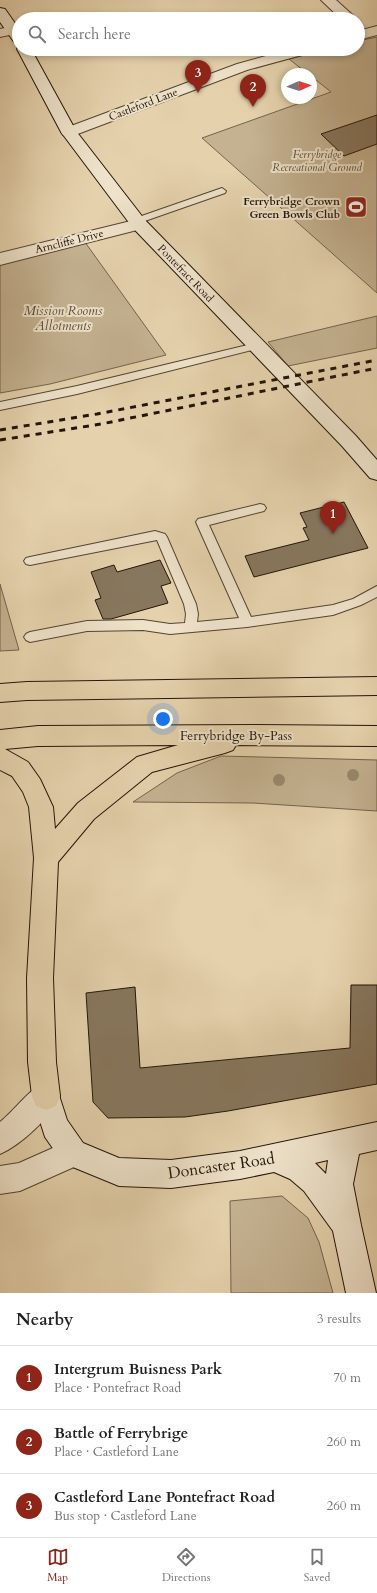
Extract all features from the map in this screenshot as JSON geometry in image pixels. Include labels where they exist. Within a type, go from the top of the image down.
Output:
[{"type":"main road","points":[[0,693],[27,691],[377,686]]},
{"type":"main road","points":[[46,858],[86,811],[145,764],[257,735]]},
{"type":"main road","name":"Ferrybridge By-Pass","points":[[0,740],[38,736],[377,736]]},
{"type":"main road","points":[[0,758],[20,769],[32,786],[41,807],[46,858],[40,978],[42,1062],[46,1096]]},
{"type":"street","points":[[328,0],[342,12]]},
{"type":"street","points":[[0,12],[11,34]]},
{"type":"street","name":"Pontefract Road","points":[[28,56],[69,132],[138,222],[349,441],[377,473]]},
{"type":"street","name":"Castleford Lane","points":[[69,132],[242,67],[282,56]]},
{"type":"street","name":"Arncliffe Drive","points":[[0,259],[138,222]]},
{"type":"street","points":[[0,1140],[23,1121],[46,1096]]},
{"type":"street","points":[[0,1180],[20,1177],[74,1153],[55,1127],[46,1096]]},
{"type":"street","name":"Doncaster Road","points":[[74,1153],[119,1172],[171,1174],[240,1165],[377,1136]]},
{"type":"street","points":[[348,1142],[342,1162],[339,1184],[346,1225],[361,1293]]},
{"type":"street","points":[[274,1158],[300,1169],[314,1181],[346,1225]]},
{"type":"lane","points":[[138,222],[222,192]]},
{"type":"lane","points":[[0,406],[77,390],[256,346]]},
{"type":"lane","points":[[247,622],[202,522],[260,508]]},
{"type":"lane","points":[[30,561],[155,535],[161,536],[190,604],[192,614],[190,628]]},
{"type":"lane","points":[[30,637],[87,626],[136,625],[170,629],[247,622],[333,610],[357,602],[377,591]]},
{"type":"green space","name":"Ferrybridge Recreational Ground","points":[[377,37],[377,293],[202,138],[297,104],[317,104],[317,97],[331,92],[317,81],[317,68],[300,68],[289,59],[301,56],[365,56],[365,40]]},
{"type":"green space","name":"Mission Rooms Allotments","points":[[82,238],[166,355],[50,384],[0,393],[0,259]]},
{"type":"green space","points":[[377,316],[377,348],[288,366],[268,342]]},
{"type":"green space","points":[[0,584],[19,650],[0,651]]},
{"type":"green space","points":[[221,756],[377,760],[377,811],[253,803],[133,802],[177,773]]},
{"type":"green space","points":[[282,1196],[308,1218],[319,1242],[333,1293],[231,1293],[230,1201]]},
{"type":"building","points":[[377,115],[377,144],[344,156],[321,134]]},
{"type":"building","points":[[344,502],[368,548],[254,577],[245,556],[309,540],[303,528],[307,527],[300,513]]},
{"type":"building","points":[[160,560],[171,583],[161,586],[168,603],[111,619],[103,619],[95,600],[101,598],[91,572],[114,565],[117,572]]},
{"type":"building","points":[[351,985],[377,985],[377,1084],[228,1111],[185,1117],[108,1118],[93,1102],[86,993],[135,987],[140,1068],[350,1048]]},
{"type":"railway","points":[[0,430],[97,414],[377,360]]},
{"type":"railway","points":[[0,440],[101,424],[377,368]]},
{"type":"place","name":"Castleford Lane Pontefract Road","points":[[198,93]]},
{"type":"place","name":"Battle of Ferrybrige","points":[[253,107]]},
{"type":"place","name":"Ferrybridge Crown Green Bowls Club","points":[[356,207]]},
{"type":"place","name":"Intergrum Buisness Park","points":[[333,534]]}]
